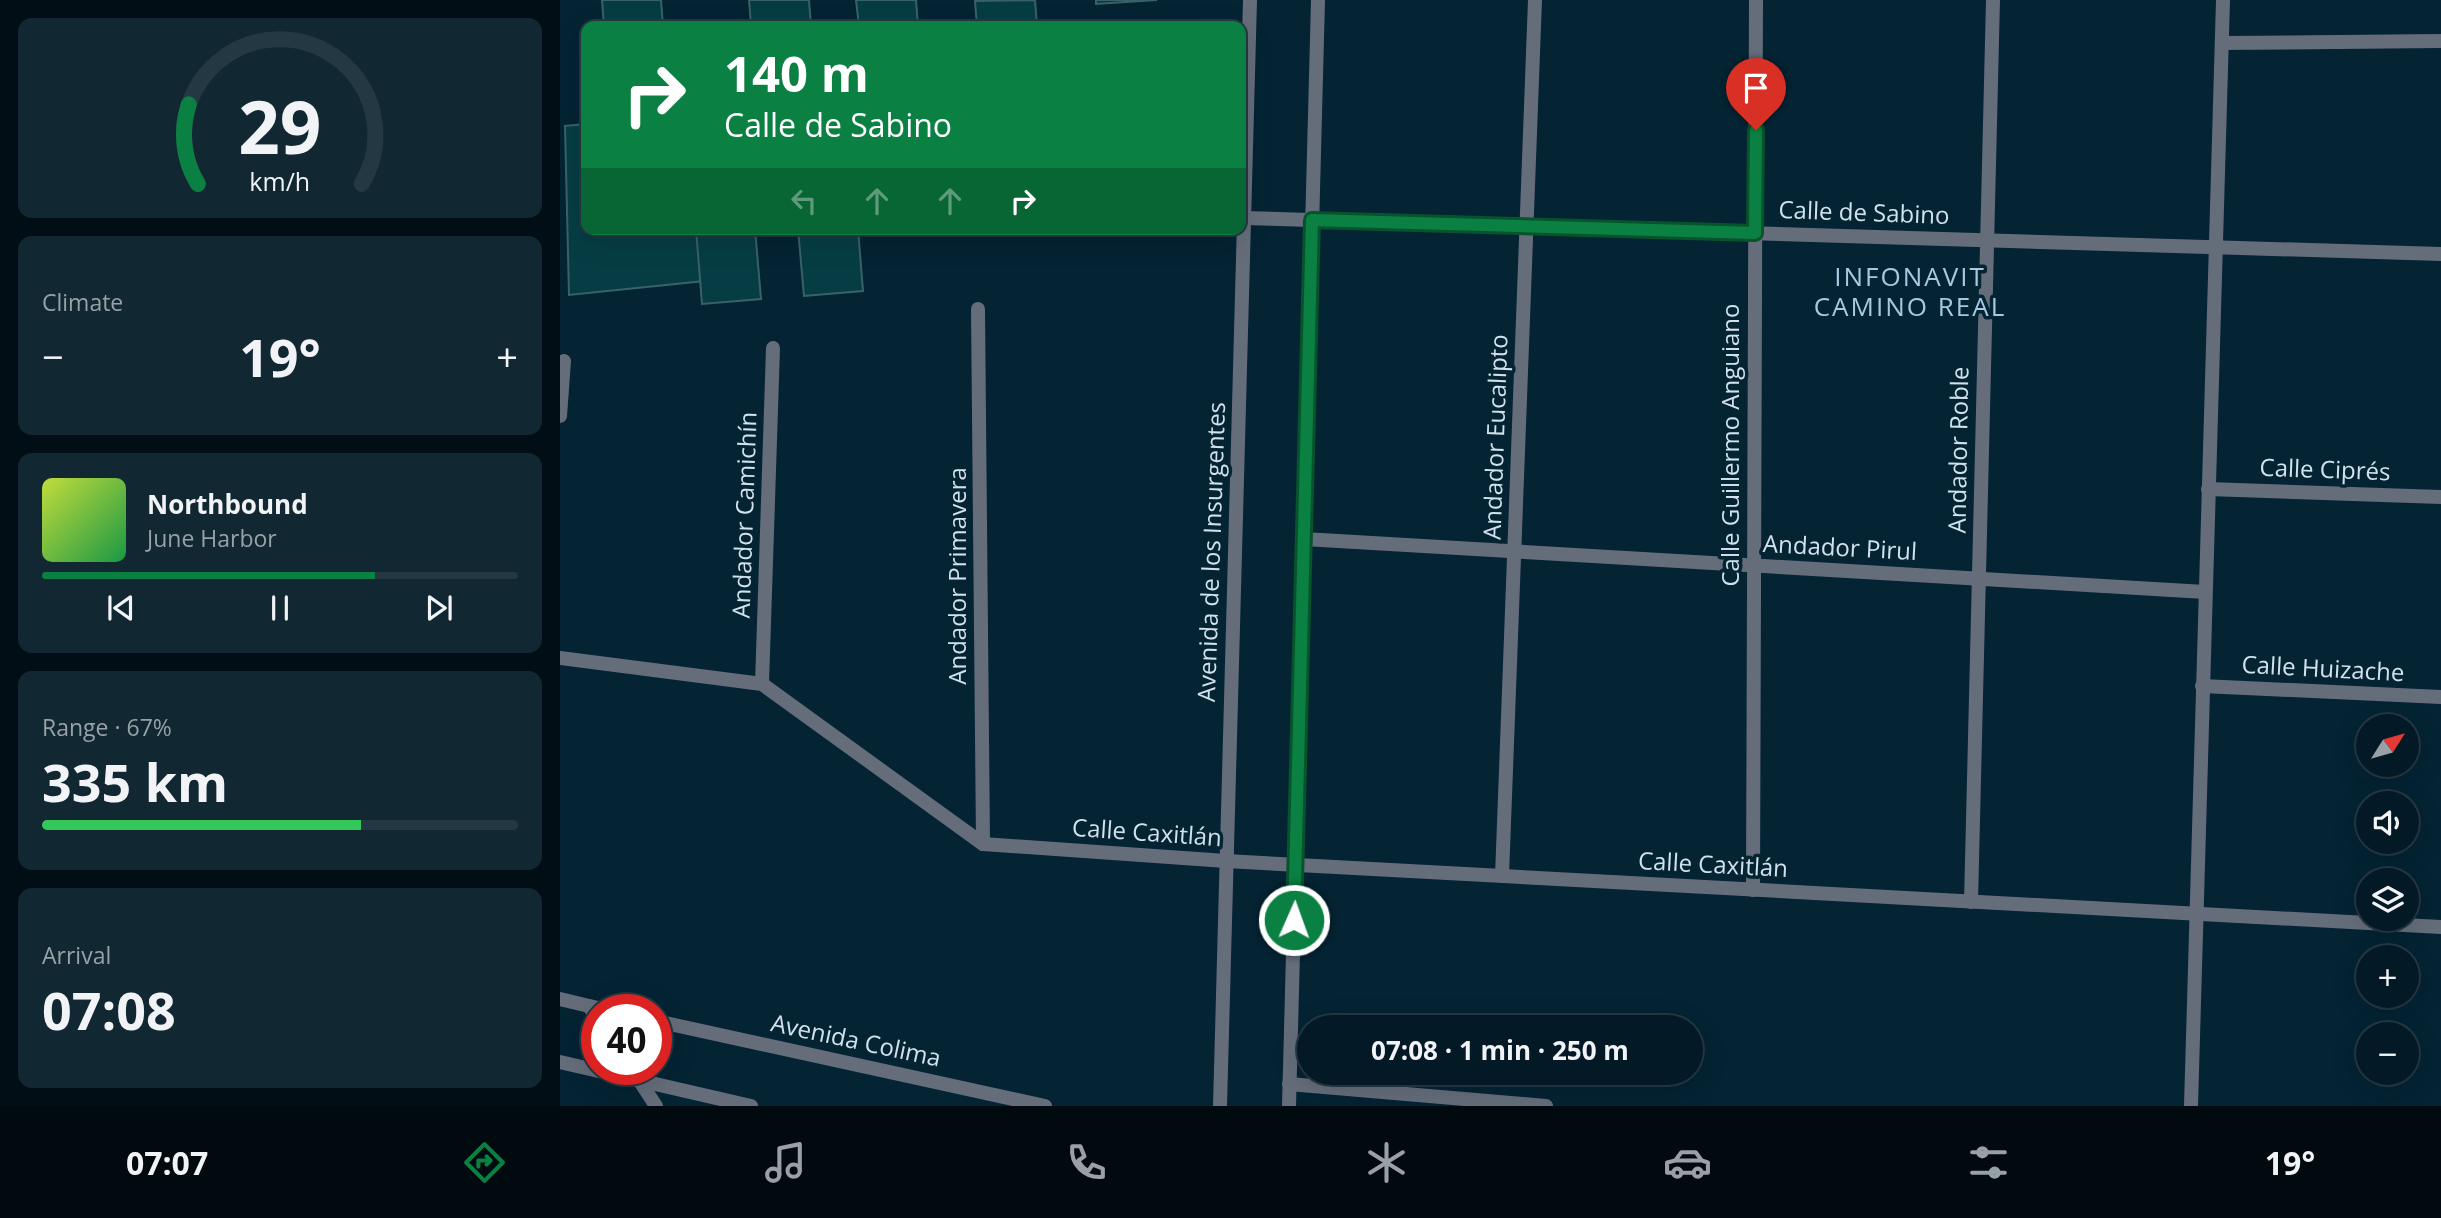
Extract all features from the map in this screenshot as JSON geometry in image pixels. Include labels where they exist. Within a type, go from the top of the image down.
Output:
[{"type":"street","name":"Avenida de los Insurgentes","points":[[1246,145],[1250,0]]},
{"type":"street","points":[[1289,1106],[1318,0]]},
{"type":"street","name":"Andador Eucalipto","points":[[1502,876],[1535,0]]},
{"type":"street","name":"Calle Guillermo Anguiano","points":[[1752,890],[1756,0]]},
{"type":"street","name":"Andador Roble","points":[[1971,902],[1993,0]]},
{"type":"street","points":[[2190,1106],[2223,0]]},
{"type":"street","points":[[2222,43],[2441,41]]},
{"type":"street","name":"Calle de Sabino","points":[[1246,218],[2441,254]]},
{"type":"street","name":"Avenida de los Insurgentes","points":[[1220,1106],[1244,235]]},
{"type":"street","name":"Andador Primavera","points":[[978,309],[983,844]]},
{"type":"street","name":"Andador Camichín","points":[[762,684],[773,348]]},
{"type":"street","points":[[560,415],[564,361]]},
{"type":"street","name":"Calle Ciprés","points":[[2208,489],[2441,497]]},
{"type":"street","name":"Andador Pirul","points":[[1304,538],[2205,592]]},
{"type":"street","points":[[560,658],[762,684],[983,844]]},
{"type":"street","name":"Calle Huizache","points":[[2202,686],[2441,697]]},
{"type":"street","name":"Calle Caxitlán","points":[[983,844],[1295,865],[2441,927]]},
{"type":"street","points":[[560,999],[581,1007]]},
{"type":"street","name":"Avenida Colima","points":[[672,1024],[1045,1106]]},
{"type":"street","points":[[560,1062],[581,1065]]},
{"type":"street","points":[[672,1084],[751,1106]]},
{"type":"street","points":[[1289,1084],[1546,1106]]},
{"type":"street","points":[[642,1085],[656,1106]]},
{"type":"building","points":[[602,0],[661,0],[663,21],[604,21]]},
{"type":"building","points":[[749,0],[809,0],[811,21],[751,21]]},
{"type":"building","points":[[856,0],[916,0],[918,21],[858,21]]},
{"type":"building","points":[[1035,0],[1037,21],[977,21],[975,1]]},
{"type":"building","points":[[1096,0],[1157,0],[1096,4]]},
{"type":"building","points":[[581,124],[581,235],[710,235],[714,280],[569,295],[565,126]]},
{"type":"building","points":[[696,235],[756,235],[761,299],[702,304]]},
{"type":"building","points":[[799,235],[858,235],[863,291],[804,296]]},
{"type":"district","name":"INFONAVIT CAMINO REAL","points":[[1910,292]]},
{"type":"route","points":[[1294,920],[1312,220],[1755,233],[1756,130]]}]
